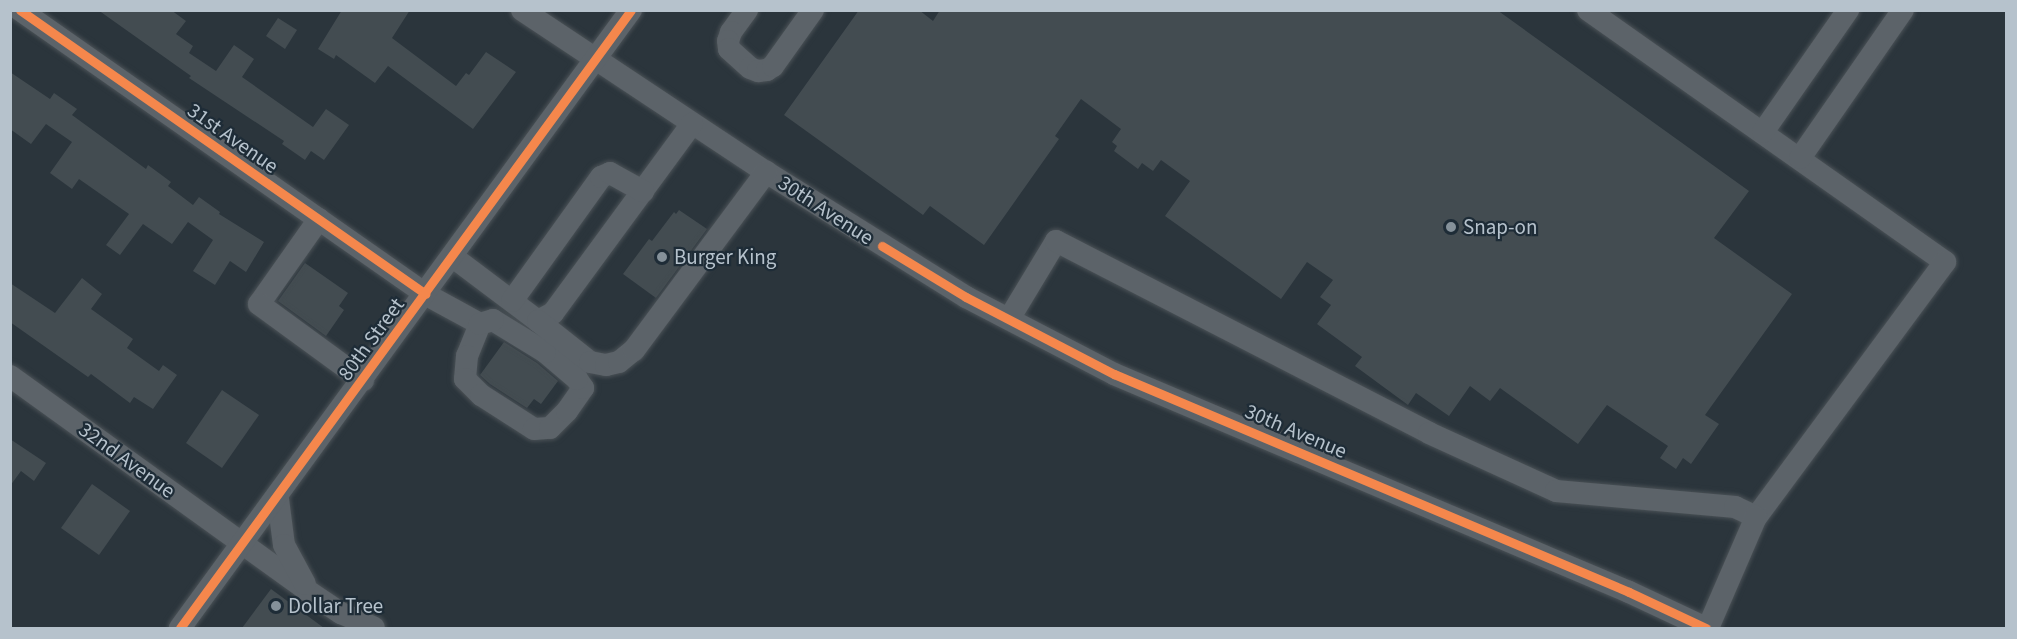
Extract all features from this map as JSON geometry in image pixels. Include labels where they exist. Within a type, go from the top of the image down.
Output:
[{"type":"street","name":"31st Avenue","points":[[20,10],[425,294],[480,324],[493,320],[545,352],[577,379],[583,388],[567,411],[550,428],[534,429],[481,395],[465,378],[467,356],[480,324]]},
{"type":"street","name":"30th Avenue","points":[[522,10],[594,60],[891,252],[1009,319],[1114,374],[1629,592],[1707,628]]},
{"type":"street","name":"80th Street","points":[[180,628],[278,499],[631,10]]},
{"type":"street","points":[[747,10],[731,32],[728,41],[729,49],[750,68],[758,71],[767,70],[773,66],[813,10]]},
{"type":"street","points":[[1588,10],[1945,262],[1756,517],[1707,628]]},
{"type":"street","points":[[1763,132],[1848,10]]},
{"type":"street","points":[[1800,158],[1903,10]]},
{"type":"street","points":[[538,321],[553,313],[692,124]]},
{"type":"street","points":[[512,301],[602,177],[610,172],[643,191]]},
{"type":"street","points":[[453,256],[590,362],[606,365],[619,362],[634,350],[766,172]]},
{"type":"street","points":[[319,219],[259,304],[363,380]]},
{"type":"street","points":[[1009,319],[1056,241],[1429,433],[1556,491],[1735,507],[1756,517]]},
{"type":"street","name":"32nd Avenue","points":[[10,376],[308,591],[341,613],[374,628]]},
{"type":"street","points":[[278,499],[284,545],[308,591]]},
{"type":"building","points":[[98,10],[171,10],[186,21],[176,34],[193,46],[189,53],[216,71],[234,45],[254,59],[242,77],[313,127],[326,109],[349,125],[324,160],[311,151],[305,160],[282,144],[284,141],[189,78],[191,76]]},
{"type":"building","points":[[342,10],[410,10],[392,38],[456,86],[466,73],[469,75],[486,52],[516,72],[473,129],[388,66],[375,83],[336,55],[334,59],[318,49]]},
{"type":"building","name":"Snap-on","points":[[859,10],[919,10],[933,21],[940,10],[1497,10],[1749,191],[1714,238],[1792,294],[1705,415],[1719,424],[1691,464],[1683,458],[1676,469],[1660,458],[1668,446],[1607,405],[1578,444],[1500,388],[1490,401],[1470,386],[1449,416],[1416,393],[1408,405],[1355,366],[1362,357],[1317,324],[1331,305],[1320,297],[1333,280],[1307,262],[1281,299],[1165,216],[1190,181],[1161,160],[1153,171],[1142,163],[1138,169],[1114,151],[1117,146],[1112,142],[1121,129],[1081,99],[1055,136],[1059,139],[984,245],[930,206],[923,215],[784,115]]},
{"type":"building","points":[[278,18],[297,30],[285,49],[266,36]]},
{"type":"building","points":[[10,72],[50,99],[54,93],[77,109],[72,115],[146,169],[148,165],[171,182],[168,186],[193,205],[199,197],[220,212],[219,214],[264,242],[246,272],[230,261],[215,285],[193,271],[213,240],[188,222],[172,244],[143,224],[120,255],[106,245],[129,214],[79,179],[72,189],[50,173],[72,142],[46,124],[31,144],[10,129]]},
{"type":"building","name":"Burger King","points":[[679,210],[707,229],[656,298],[623,274],[649,239],[652,241],[674,212],[676,214]]},
{"type":"building","points":[[305,263],[348,293],[339,306],[344,310],[326,336],[278,301]]},
{"type":"building","points":[[82,278],[102,294],[91,309],[133,339],[127,348],[159,371],[163,365],[177,375],[153,409],[134,397],[130,403],[91,374],[88,377],[10,322],[10,283],[55,313]]},
{"type":"building","points":[[504,342],[537,363],[558,381],[541,404],[534,399],[527,408],[480,375]]},
{"type":"building","points":[[222,390],[259,415],[222,468],[186,443]]},
{"type":"building","points":[[10,439],[46,463],[34,481],[21,471],[10,486]]},
{"type":"building","points":[[92,484],[130,511],[99,555],[61,528]]},
{"type":"building","name":"Dollar Tree","points":[[271,589],[324,628],[242,628]]},
{"type":"cycle path","points":[[20,10],[425,294]]},
{"type":"cycle path","points":[[180,628],[631,10]]},
{"type":"cycle path","points":[[882,246],[966,297],[1114,374],[1629,592],[1706,628]]},
{"type":"place","name":"Snap-on","points":[[1451,227]]},
{"type":"place","name":"Burger King","points":[[662,257]]},
{"type":"place","name":"Dollar Tree","points":[[276,606]]}]
